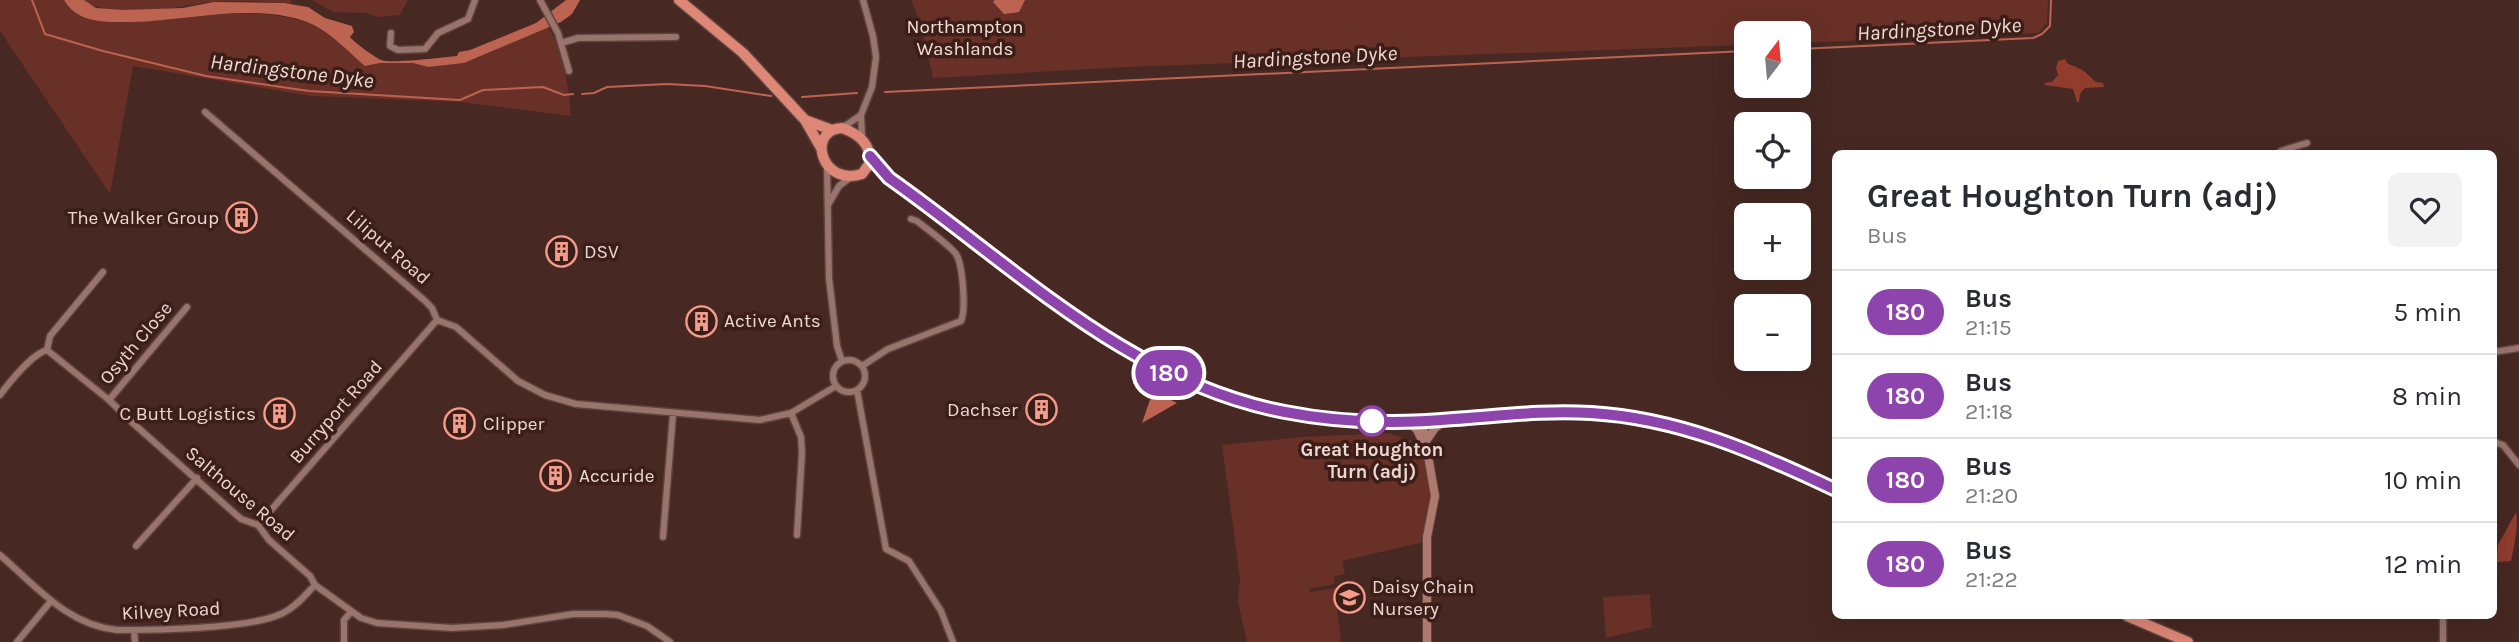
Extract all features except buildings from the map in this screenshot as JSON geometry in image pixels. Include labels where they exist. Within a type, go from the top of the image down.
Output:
[{"type":"highway","points":[[680,0],[743,53],[805,120],[821,148],[827,166],[838,174],[856,176],[870,173],[889,178]]},
{"type":"highway","points":[[805,120],[862,137],[870,156],[889,178],[1117,345],[1185,381],[1243,402],[1328,418],[1408,421],[1590,412],[1650,421],[1737,445],[1832,488]]},
{"type":"highway","points":[[821,148],[826,135],[837,129]]},
{"type":"highway","points":[[856,176],[869,167],[870,156]]},
{"type":"highway","points":[[2134,619],[2188,642]]},
{"type":"street","points":[[391,33],[390,47],[398,50],[425,49],[438,33],[468,19],[475,0]]},
{"type":"street","points":[[540,0],[558,33],[569,71]]},
{"type":"street","points":[[862,137],[861,115],[872,87],[876,57],[863,0]]},
{"type":"street","points":[[561,43],[578,38],[676,37]]},
{"type":"street","name":"Liliput Road","points":[[205,111],[424,300],[432,308],[437,320],[456,327],[518,381],[545,395],[576,404],[760,420],[791,413],[836,386]]},
{"type":"street","points":[[837,129],[861,115]]},
{"type":"street","points":[[2281,150],[2307,143]]},
{"type":"street","points":[[827,166],[827,247],[832,312],[842,361]]},
{"type":"street","points":[[827,207],[838,186],[856,176]]},
{"type":"street","points":[[862,366],[888,349],[961,321],[964,315],[957,255],[917,221],[911,219]]},
{"type":"street","points":[[0,396],[6,384],[15,379],[34,356],[47,350],[50,336],[103,272]]},
{"type":"street","name":"Osyth Close","points":[[109,400],[187,307]]},
{"type":"street","name":"Burryport Road","points":[[258,525],[317,454],[415,348],[437,320]]},
{"type":"street","points":[[2497,352],[2519,348]]},
{"type":"street","name":"Salthouse Road","points":[[47,350],[109,400],[241,519],[258,525],[269,540],[310,576],[315,585],[361,618],[384,625],[436,627],[503,625],[573,614],[618,615],[651,628],[670,642]]},
{"type":"street","points":[[857,390],[844,391],[836,386],[833,372],[842,361],[852,360],[862,366],[865,379],[857,390],[886,549],[909,561],[941,611],[953,642]]},
{"type":"street","points":[[791,413],[801,437],[803,453],[797,535]]},
{"type":"street","points":[[663,537],[673,414]]},
{"type":"street","points":[[1424,444],[1435,428],[1446,420]]},
{"type":"street","points":[[1408,421],[1417,430],[1424,444],[1435,496],[1427,537],[1427,642]]},
{"type":"street","points":[[1422,421],[1424,444]]},
{"type":"street","points":[[2497,443],[2504,444],[2519,465]]},
{"type":"street","points":[[136,546],[197,478]]},
{"type":"street","name":"Kilvey Road","points":[[0,555],[51,601],[87,624],[107,629],[134,630],[253,622],[292,609],[315,585]]},
{"type":"street","points":[[17,642],[51,601]]},
{"type":"street","points":[[344,642],[344,620],[351,612]]},
{"type":"street","points":[[2443,619],[2443,642]]},
{"type":"street","points":[[134,630],[135,642]]},
{"type":"green space","points":[[0,0],[64,0],[79,15],[112,22],[237,14],[279,16],[309,23],[318,28],[335,39],[365,66],[413,63],[428,67],[464,63],[548,27],[565,70],[571,116],[460,102],[311,96],[133,66],[110,194],[0,31]]},
{"type":"green space","points":[[84,0],[291,0],[291,4],[223,1],[128,11],[96,7]]},
{"type":"green space","points":[[312,0],[408,0],[400,15],[377,17],[367,13],[333,12]]},
{"type":"green space","name":"Northampton Washlands","points":[[911,0],[2048,0],[2047,23],[2038,33],[1811,42],[1811,21],[1734,21],[1734,45],[1126,67],[933,78],[920,22]]},
{"type":"green space","points":[[1389,433],[1421,444],[1431,487],[1424,542],[1342,561],[1345,574],[1334,576],[1335,584],[1309,589],[1310,592],[1335,588],[1341,642],[1247,642],[1238,602],[1240,578],[1222,445],[1301,437]]},
{"type":"green space","points":[[1650,594],[1652,627],[1606,638],[1603,597]]},
{"type":"shaded area","points":[[64,0],[84,0],[96,8],[123,10],[183,8],[214,2],[284,3],[308,7],[325,18],[352,26],[354,32],[350,37],[356,43],[381,60],[395,61],[457,56],[459,52],[536,23],[566,0],[580,0],[572,14],[561,22],[464,63],[428,67],[413,63],[365,66],[321,29],[283,16],[241,13],[153,21],[105,22],[81,16]]},
{"type":"shaded area","points":[[1025,0],[1019,12],[1004,14],[993,2]]},
{"type":"shaded area","points":[[2065,59],[2068,64],[2084,71],[2096,82],[2103,83],[2104,87],[2085,88],[2077,102],[2073,89],[2045,85],[2044,83],[2052,82],[2058,75],[2058,61]]},
{"type":"shaded area","points":[[1153,391],[1177,403],[1142,423]]},
{"type":"shaded area","points":[[2516,512],[2517,529],[2511,561],[2497,562],[2498,545]]},
{"type":"waterway","name":"Hardingstone Dyke","points":[[32,0],[45,34],[206,76],[309,91],[460,100],[483,90],[543,87],[564,95],[573,94]]},
{"type":"waterway","name":"Hardingstone Dyke","points":[[1811,48],[2033,38],[2050,26],[2051,0]]},
{"type":"waterway","name":"Hardingstone Dyke","points":[[885,92],[1734,52]]},
{"type":"waterway","name":"Hardingstone Dyke","points":[[582,94],[594,93],[607,87],[667,84],[705,86],[771,96]]},
{"type":"waterway","name":"Hardingstone Dyke","points":[[802,97],[857,93]]},
{"type":"bus line","name":"180","points":[[870,156],[889,178],[1070,313],[1117,345],[1185,381],[1212,392],[1285,412],[1390,422],[1590,412],[1621,416],[1682,428],[1737,445],[1832,488]]},
{"type":"place","name":"The Walker Group","points":[[242,218]]},
{"type":"place","name":"DSV","points":[[561,252]]},
{"type":"place","name":"Active Ants","points":[[701,321]]},
{"type":"place","name":"Dachser","points":[[1041,410]]},
{"type":"place","name":"C Butt Logistics","points":[[279,414]]},
{"type":"place","name":"Great Houghton Turn (adj)","points":[[1372,421]]},
{"type":"place","name":"Clipper","points":[[460,424]]},
{"type":"place","name":"Accuride","points":[[556,476]]},
{"type":"place","name":"Daisy Chain Nursery","points":[[1349,598]]}]
